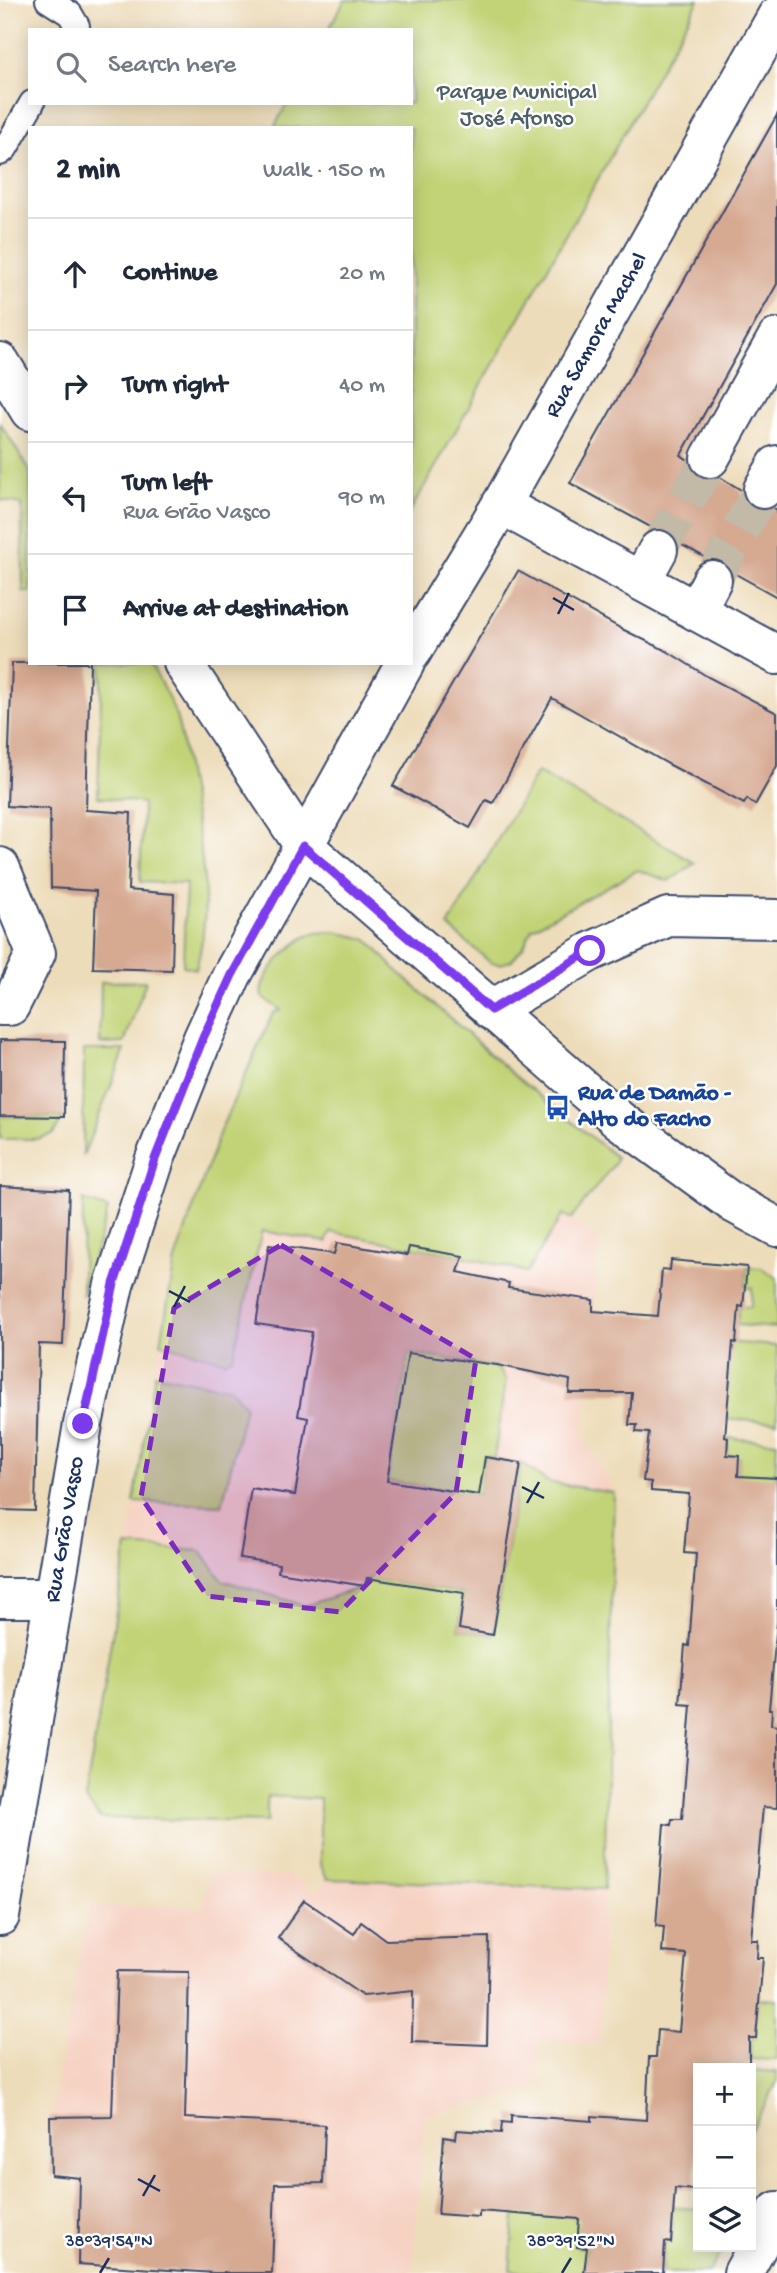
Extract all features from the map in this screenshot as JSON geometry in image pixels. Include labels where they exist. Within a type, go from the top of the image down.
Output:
[{"type":"street","name":"Rua Samora Machel","points":[[413,650],[501,505],[777,16]]},
{"type":"street","points":[[710,458],[777,338]]},
{"type":"street","points":[[0,362],[28,408]]},
{"type":"street","points":[[501,505],[649,565],[704,596],[777,655]]},
{"type":"street","points":[[184,665],[303,846],[619,1120],[733,1203],[777,1227]]},
{"type":"street","points":[[303,846],[404,665]]},
{"type":"street","name":"Rua Grão Vasco","points":[[0,1916],[83,1424],[114,1284],[155,1159],[203,1038],[232,975],[303,846]]},
{"type":"street","points":[[0,867],[36,953],[10,1006],[0,1006]]},
{"type":"street","points":[[491,1010],[590,951],[668,917],[777,919]]},
{"type":"street","points":[[0,1598],[54,1598]]},
{"type":"street","points":[[743,2273],[777,2211]]},
{"type":"lane","points":[[48,0],[73,16],[76,28]]},
{"type":"lane","points":[[0,153],[31,105]]},
{"type":"highlighted area","points":[[281,1245],[476,1359],[456,1493],[340,1612],[207,1596],[141,1497],[174,1308]]},
{"type":"shaded area","points":[[281,1010],[598,1240],[588,1393],[582,1433],[614,1493],[600,2044],[539,2041],[536,2090],[425,2115],[410,2273],[199,2273],[78,2264],[80,2178],[51,2175],[50,2117],[89,1906],[204,1907],[209,1873],[290,1876],[317,1893],[327,1879],[320,1865],[320,1799],[267,1796],[267,1822],[100,1818],[85,1799],[175,1260],[220,1131],[273,1013]]},
{"type":"green space","name":"Parque Municipal José Afonso","points":[[345,0],[699,0],[413,506],[413,126],[275,126],[286,105],[413,105],[413,28],[329,28]]},
{"type":"green space","points":[[0,423],[28,468],[28,592],[23,592],[22,504],[0,500]]},
{"type":"green space","points":[[102,665],[151,665],[176,716],[198,831],[205,899],[196,969],[183,966],[186,884],[140,882],[143,803],[98,797]]},
{"type":"green space","points":[[537,772],[695,863],[669,881],[638,870],[532,928],[524,946],[511,961],[491,963],[448,926]]},
{"type":"green space","points":[[335,932],[367,939],[394,968],[515,1076],[616,1157],[615,1163],[571,1219],[563,1214],[527,1272],[462,1256],[331,1232],[326,1242],[262,1231],[233,1357],[225,1361],[161,1343],[175,1260],[220,1131],[273,1013],[281,1010],[262,997],[265,979],[278,960],[295,944],[315,933]]},
{"type":"green space","points":[[146,981],[124,1043],[100,1044],[101,982]]},
{"type":"green space","points":[[84,1050],[125,1050],[83,1156]]},
{"type":"green space","points":[[0,1116],[64,1117],[53,1134],[37,1139],[0,1139]]},
{"type":"green space","points":[[83,1200],[108,1209],[82,1296]]},
{"type":"green space","points":[[747,1267],[761,1268],[777,1278],[777,1328],[737,1325],[739,1306],[751,1307],[752,1288],[745,1287]]},
{"type":"green space","points":[[726,1342],[777,1346],[777,1422],[720,1419]]},
{"type":"green space","points":[[408,1353],[497,1367],[506,1380],[494,1458],[485,1457],[479,1495],[387,1481]]},
{"type":"green space","points":[[155,1374],[231,1389],[245,1406],[222,1505],[134,1502]]},
{"type":"green space","points":[[728,1438],[777,1442],[774,1524],[737,1479],[739,1457],[727,1455]]},
{"type":"green space","points":[[521,1463],[548,1482],[614,1493],[604,1889],[327,1879],[320,1865],[320,1799],[267,1796],[267,1822],[100,1818],[85,1799],[127,1546],[201,1551],[222,1580],[305,1606],[365,1586],[367,1578],[464,1593],[459,1629],[493,1635]]},
{"type":"green space","points":[[748,1998],[777,2000],[777,2060],[750,2059],[751,2038],[756,2038]]},
{"type":"green space","points":[[756,2070],[777,2072],[777,2082],[756,2122]]},
{"type":"green space","points":[[515,2203],[593,2203],[579,2227],[577,2247],[587,2248],[584,2273],[530,2273],[510,2270]]},
{"type":"green space","points":[[663,2207],[693,2209],[693,2252],[721,2252],[708,2273],[663,2273],[665,2242],[671,2242],[673,2223]]},
{"type":"building","points":[[777,115],[777,284],[681,455],[688,460],[699,477],[710,480],[720,477],[741,490],[744,500],[753,508],[762,511],[774,508],[777,510],[777,597],[732,572],[723,561],[708,559],[678,543],[668,531],[654,529],[570,483]]},
{"type":"building","points":[[518,571],[777,713],[777,766],[755,805],[747,799],[744,804],[670,765],[552,698],[493,803],[486,800],[470,828],[393,786]]},
{"type":"building","points":[[12,663],[90,665],[86,810],[131,813],[128,890],[174,894],[172,970],[93,968],[96,891],[51,888],[50,809],[7,806]]},
{"type":"building","points":[[0,1040],[65,1041],[64,1117],[0,1116]]},
{"type":"building","points":[[0,1186],[69,1190],[63,1345],[39,1344],[35,1511],[0,1510]]},
{"type":"building","points":[[337,1243],[407,1255],[409,1247],[463,1256],[458,1272],[509,1283],[508,1288],[593,1300],[593,1311],[658,1316],[662,1269],[670,1270],[671,1260],[747,1267],[743,1307],[739,1306],[736,1343],[733,1342],[725,1437],[728,1438],[727,1455],[739,1456],[738,1476],[777,1478],[777,1622],[769,1709],[772,1709],[771,1725],[777,1726],[777,1808],[763,1807],[751,1940],[758,1940],[757,1958],[763,1958],[756,2038],[749,2038],[749,2063],[693,2063],[693,2190],[675,2188],[671,2243],[665,2242],[663,2273],[584,2273],[587,2248],[577,2247],[579,2219],[479,2211],[479,2217],[438,2214],[444,2137],[456,2139],[457,2130],[501,2133],[502,2122],[511,2123],[511,2115],[592,2121],[592,2116],[646,2120],[649,2057],[656,2057],[658,2030],[679,2032],[686,1954],[662,1952],[664,1927],[656,1926],[664,1824],[671,1825],[672,1819],[682,1819],[691,1705],[680,1704],[685,1645],[689,1646],[696,1554],[684,1553],[689,1494],[651,1491],[651,1482],[643,1481],[649,1433],[636,1432],[637,1425],[629,1425],[632,1393],[569,1393],[570,1380],[497,1365],[408,1353],[387,1481],[479,1495],[485,1457],[521,1463],[493,1635],[459,1629],[464,1593],[367,1578],[365,1586],[278,1572],[279,1564],[240,1558],[251,1488],[295,1495],[308,1418],[298,1416],[312,1332],[256,1324],[269,1245],[334,1254]]},
{"type":"building","points":[[304,1900],[354,1934],[361,1922],[386,1940],[489,1937],[487,2045],[412,2042],[413,1991],[363,1996],[278,1938]]},
{"type":"building","points":[[117,1971],[189,1972],[185,2118],[325,2125],[323,2183],[275,2184],[272,2273],[215,2273],[78,2264],[80,2178],[51,2175],[50,2117],[112,2116]]},
{"type":"tunnel","points":[[658,550],[710,458]]},
{"type":"tunnel","points":[[712,580],[763,489]]},
{"type":"place","name":"Rua de Damão - Alto do Facho","points":[[558,1107]]},
{"type":"route","points":[[83,1424],[114,1284],[155,1159],[203,1038],[232,975],[303,846],[491,1010],[590,951]]}]
